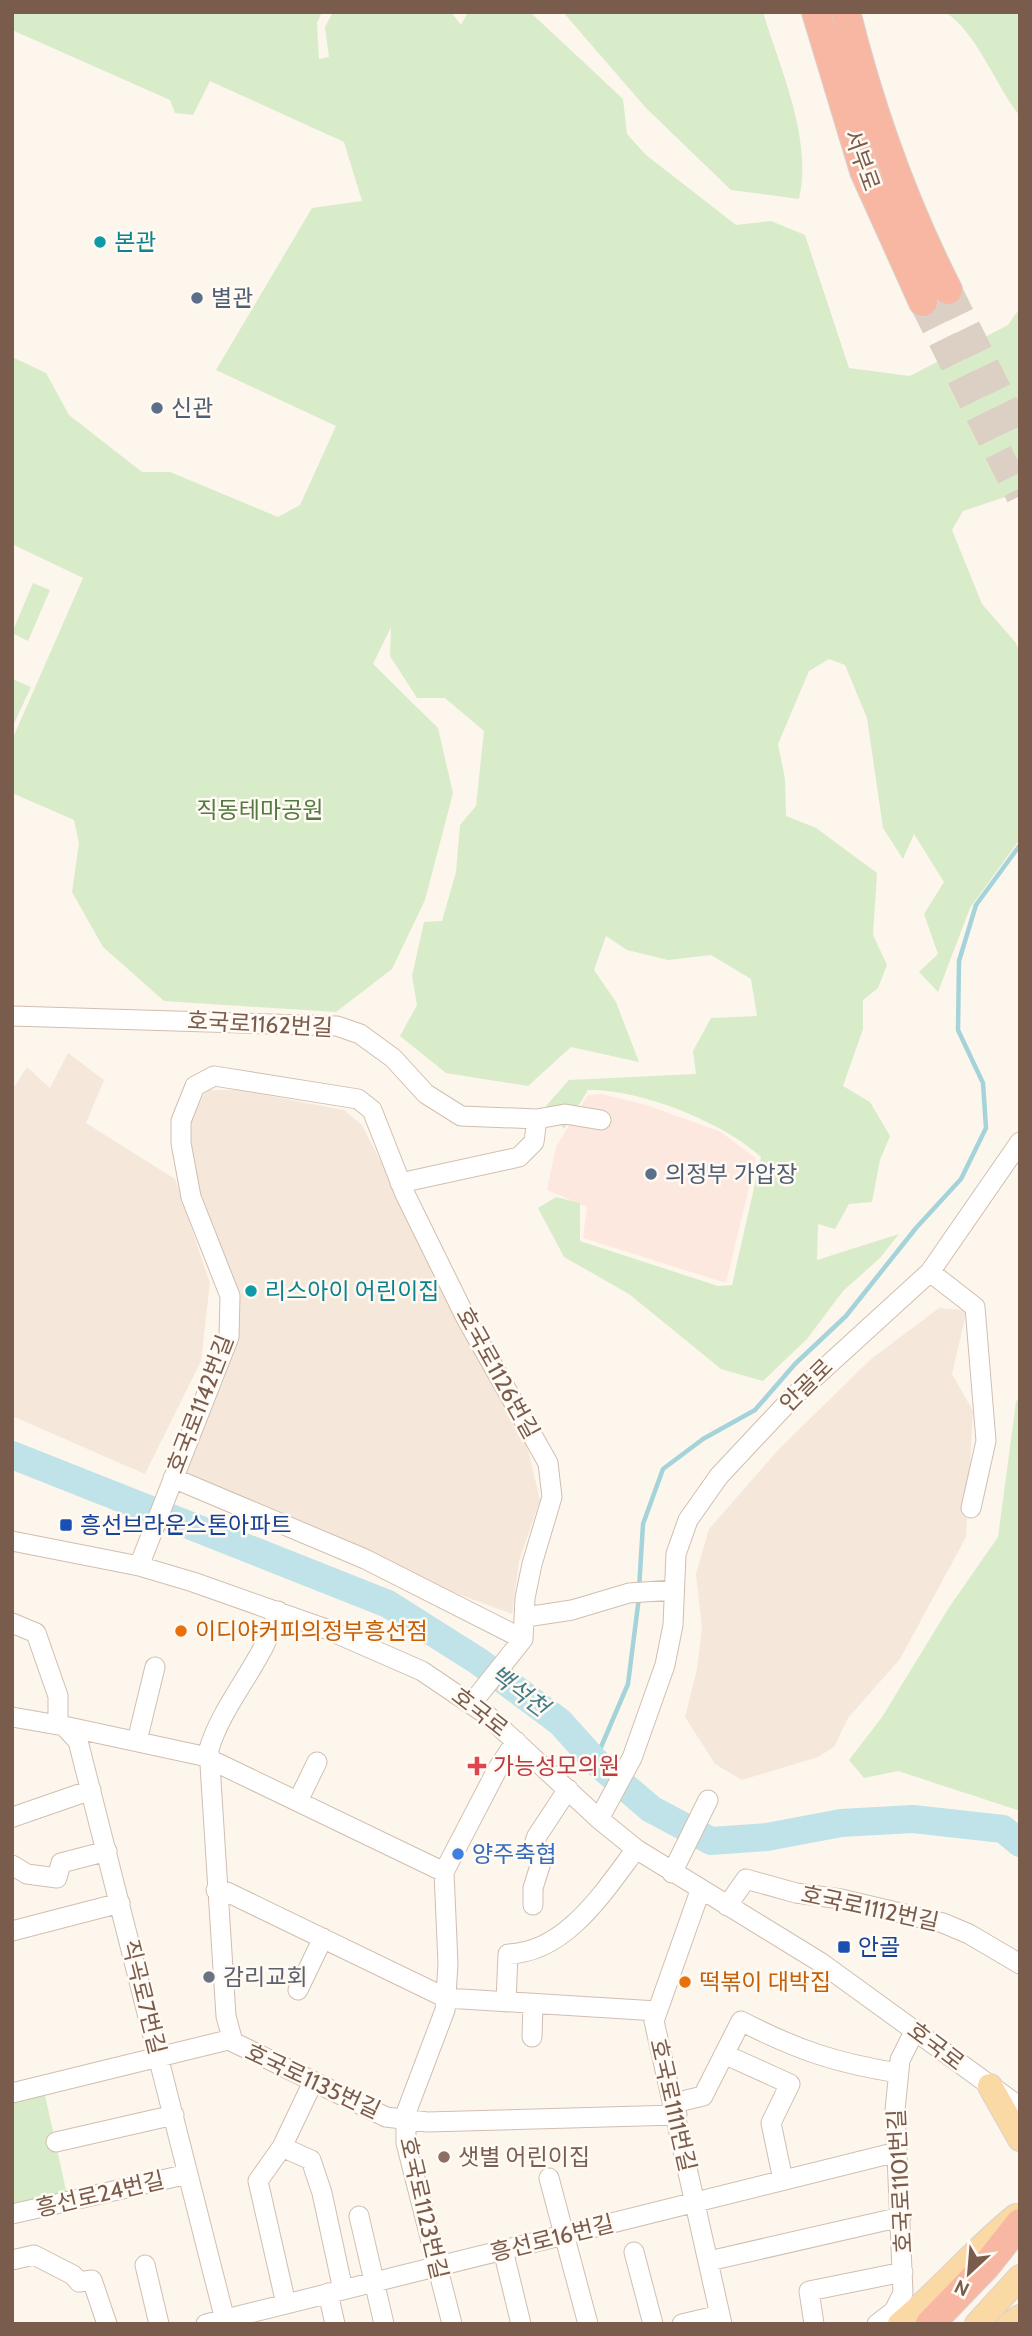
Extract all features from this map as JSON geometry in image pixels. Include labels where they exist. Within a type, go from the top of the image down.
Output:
[{"type":"highway","name":"서부로","points":[[814,12],[864,171],[936,296],[859,66],[846,12]]},
{"type":"highway","points":[[930,2324],[985,2266],[1020,2218]]},
{"type":"highway","points":[[954,2324],[1020,2252]]},
{"type":"main road","points":[[990,2086],[1020,2139]]},
{"type":"main road","points":[[900,2324],[931,2300],[994,2234],[1020,2218]]},
{"type":"main road","points":[[919,2324],[982,2264],[1020,2218]]},
{"type":"main road","points":[[992,2321],[1020,2277]]},
{"type":"main road","points":[[992,2321],[1020,2300]]},
{"type":"main road","points":[[992,2321],[1020,2317]]},
{"type":"street","name":"호국로1162번길","points":[[12,1016],[337,1026],[360,1034],[393,1058],[426,1094],[460,1116],[537,1119],[565,1114],[601,1120]]},
{"type":"street","name":"호국로1142번길","points":[[139,1566],[229,1337],[230,1296],[191,1197],[181,1143],[181,1121],[195,1086],[214,1076],[282,1085],[358,1099],[372,1110]]},
{"type":"street","name":"호국로1126번길","points":[[372,1110],[400,1183],[466,1318],[548,1463],[552,1497],[532,1564],[525,1598],[526,1617],[521,1643]]},
{"type":"street","points":[[400,1183],[519,1157],[534,1142],[537,1119]]},
{"type":"street","name":"안골로","points":[[603,1810],[632,1758],[666,1665],[673,1625],[676,1554],[688,1520],[719,1476],[836,1355],[930,1272],[1020,1142]]},
{"type":"street","points":[[930,1272],[975,1307],[986,1441],[971,1507]]},
{"type":"street","points":[[173,1478],[365,1559],[521,1643],[472,1703]]},
{"type":"street","name":"호국로","points":[[12,1541],[139,1566],[278,1611],[404,1662],[472,1703],[568,1789],[603,1810],[636,1849],[700,1891],[820,1962],[1020,2107]]},
{"type":"street","points":[[526,1617],[572,1610],[629,1593],[674,1590]]},
{"type":"street","name":"호국로1135번길","points":[[278,1611],[271,1637],[212,1741],[210,1759],[216,1890],[226,2016],[232,2039],[245,2050],[386,2117],[426,2122],[675,2109],[703,2096],[741,2021],[828,2059],[898,2073]]},
{"type":"street","points":[[12,1623],[36,1633],[58,1696],[61,1726]]},
{"type":"street","points":[[137,1741],[155,1667]]},
{"type":"street","points":[[12,1717],[137,1741],[210,1759],[443,1872],[498,1768],[516,1741]]},
{"type":"street","name":"직곡로7번길","points":[[61,1726],[78,1741],[91,1790],[174,2115],[219,2322]]},
{"type":"street","points":[[298,1801],[317,1762]]},
{"type":"street","points":[[533,1905],[533,1888],[544,1853],[533,1847],[537,1836],[568,1789]]},
{"type":"street","points":[[13,1817],[91,1790]]},
{"type":"street","points":[[672,1873],[708,1800]]},
{"type":"street","points":[[506,2002],[508,1954],[525,1954],[552,1942],[595,1902],[636,1849]]},
{"type":"street","points":[[12,1865],[27,1874],[57,1878],[61,1863],[107,1852]]},
{"type":"street","name":"호국로1123번길","points":[[443,1872],[448,1964],[443,2022],[405,2119],[406,2143],[452,2324]]},
{"type":"street","name":"호국로1112번길","points":[[727,1906],[746,1878],[796,1892],[841,1899],[943,1923],[969,1934],[1020,1964]]},
{"type":"street","points":[[216,1890],[227,1892],[446,1998],[657,2011]]},
{"type":"street","name":"호국로1111번길","points":[[700,1891],[654,2021],[721,2319]]},
{"type":"street","points":[[12,1931],[120,1903]]},
{"type":"street","points":[[299,1990],[323,1938]]},
{"type":"street","points":[[532,2037],[533,2003]]},
{"type":"street","name":"호국로1101번길","points":[[877,2324],[901,2301],[904,2272],[895,2110],[900,2060],[915,2030]]},
{"type":"street","points":[[13,2088],[159,2059],[232,2039]]},
{"type":"street","points":[[724,2054],[790,2084],[771,2123],[783,2180]]},
{"type":"street","points":[[283,2311],[258,2180],[282,2147],[313,2082]]},
{"type":"street","points":[[56,2142],[174,2115]]},
{"type":"street","points":[[282,2147],[311,2160],[322,2193],[336,2291],[335,2324]]},
{"type":"street","name":"흥선로16번길","points":[[219,2322],[283,2311],[336,2291],[897,2152]]},
{"type":"street","name":"흥선로24번길","points":[[12,2214],[188,2174]]},
{"type":"street","points":[[550,2178],[588,2324]]},
{"type":"street","points":[[359,2216],[384,2324]]},
{"type":"street","points":[[709,2261],[901,2217]]},
{"type":"street","points":[[503,2250],[521,2324]]},
{"type":"street","points":[[634,2252],[653,2324]]},
{"type":"street","points":[[12,2260],[34,2255],[73,2275],[79,2281],[92,2280],[107,2324]]},
{"type":"street","points":[[145,2265],[159,2324]]},
{"type":"street","points":[[814,2324],[809,2291],[904,2272]]},
{"type":"street","points":[[682,2324],[721,2319]]},
{"type":"shaded area","points":[[68,1053],[104,1080],[86,1123],[175,1179],[210,1283],[201,1361],[145,1474],[12,1416],[12,1090],[27,1067],[50,1088]]},
{"type":"shaded area","name":"흥선브라운스톤아파트","points":[[206,1090],[238,1090],[344,1110],[362,1125],[527,1445],[540,1500],[519,1561],[512,1614],[426,1582],[183,1471],[239,1333],[238,1301],[196,1180],[188,1128]]},
{"type":"shaded area","name":"의정부 가압장","points":[[602,1094],[646,1105],[719,1131],[756,1158],[726,1283],[583,1238],[587,1207],[547,1190],[556,1147],[588,1095]]},
{"type":"shaded area","points":[[939,1308],[967,1310],[952,1374],[973,1411],[966,1537],[900,1659],[848,1718],[834,1747],[818,1757],[742,1780],[715,1764],[685,1717],[697,1669],[702,1628],[696,1574],[709,1529],[778,1450],[871,1359]]},
{"type":"green space","name":"직동테마공원","points":[[12,12],[322,12],[317,23],[319,59],[329,57],[325,27],[333,12],[451,12],[461,25],[468,12],[530,12],[623,99],[627,134],[646,155],[736,225],[771,221],[805,235],[849,368],[910,376],[1008,325],[1020,308],[1020,492],[963,511],[952,530],[982,604],[1016,643],[1020,654],[1020,839],[970,908],[938,992],[919,972],[938,954],[924,914],[944,882],[914,834],[903,859],[883,828],[867,718],[845,665],[829,659],[809,671],[778,744],[785,779],[786,816],[816,828],[877,873],[873,935],[887,965],[878,988],[863,1000],[863,1029],[843,1086],[870,1102],[890,1136],[880,1160],[872,1202],[849,1204],[835,1229],[818,1224],[817,1260],[899,1234],[880,1258],[843,1291],[807,1339],[763,1381],[721,1369],[629,1294],[564,1257],[538,1208],[556,1197],[580,1203],[580,1241],[718,1286],[732,1285],[761,1157],[745,1144],[703,1120],[632,1095],[588,1090],[564,1129],[546,1106],[569,1080],[696,1074],[693,1051],[711,1018],[757,1016],[751,979],[711,955],[668,960],[627,950],[606,936],[594,970],[616,1002],[639,1062],[571,1047],[528,1086],[446,1073],[400,1036],[417,1005],[412,976],[424,922],[442,921],[456,872],[460,825],[476,806],[484,731],[445,698],[417,698],[390,656],[391,627],[373,664],[438,728],[453,793],[425,900],[392,969],[336,1012],[164,1001],[103,947],[72,892],[79,843],[74,820],[12,793],[12,740],[83,578],[12,544],[12,357],[46,373],[69,415],[142,472],[170,472],[278,517],[300,505],[336,426],[216,370],[312,208],[362,201],[344,142],[210,81],[193,115],[175,113],[170,100],[12,30]]},
{"type":"green space","points":[[563,12],[763,12],[786,80],[798,128],[802,152],[799,199],[731,190],[646,108]]},
{"type":"green space","points":[[945,12],[1020,12],[1020,116],[967,33]]},
{"type":"green space","points":[[33,583],[50,590],[28,641],[12,633]]},
{"type":"green space","points":[[12,679],[31,687],[12,728]]},
{"type":"green space","points":[[1020,1395],[1020,1811],[898,1771],[864,1778],[849,1760],[882,1717],[950,1606],[998,1537],[1016,1402]]},
{"type":"green space","points":[[45,2095],[68,2199],[12,2210],[12,2101]]},
{"type":"waterway","points":[[639,1589],[643,1524],[663,1469],[703,1439],[755,1410],[795,1364],[846,1316],[916,1228],[961,1179],[986,1128],[983,1083],[958,1030],[959,961],[976,905],[1020,845]]},
{"type":"waterway","name":"백석천","points":[[12,1455],[388,1604],[478,1661],[560,1722],[595,1761],[651,1809],[711,1841],[767,1837],[841,1823],[913,1819],[1003,1829],[1020,1843]]},
{"type":"waterway","points":[[595,1761],[628,1684],[639,1597]]},
{"type":"tunnel","points":[[948,290],[1020,436]]},
{"type":"tunnel","points":[[923,302],[1020,496]]},
{"type":"place","name":"본관","points":[[100,242]]},
{"type":"place","name":"별관","points":[[197,298]]},
{"type":"place","name":"신관","points":[[157,408]]},
{"type":"place","name":"의정부 가압장","points":[[651,1174]]},
{"type":"place","name":"리스아이 어린이집","points":[[251,1291]]},
{"type":"place","name":"흥선브라운스톤아파트","points":[[66,1525]]},
{"type":"place","name":"이디야커피의정부흥선점","points":[[181,1631]]},
{"type":"place","name":"가능성모의원","points":[[477,1766]]},
{"type":"place","name":"양주축협","points":[[458,1854]]},
{"type":"place","name":"안골","points":[[844,1947]]},
{"type":"place","name":"감리교회","points":[[209,1977]]},
{"type":"place","name":"떡볶이 대박집","points":[[685,1982]]},
{"type":"place","name":"샛별 어린이집","points":[[444,2157]]}]
